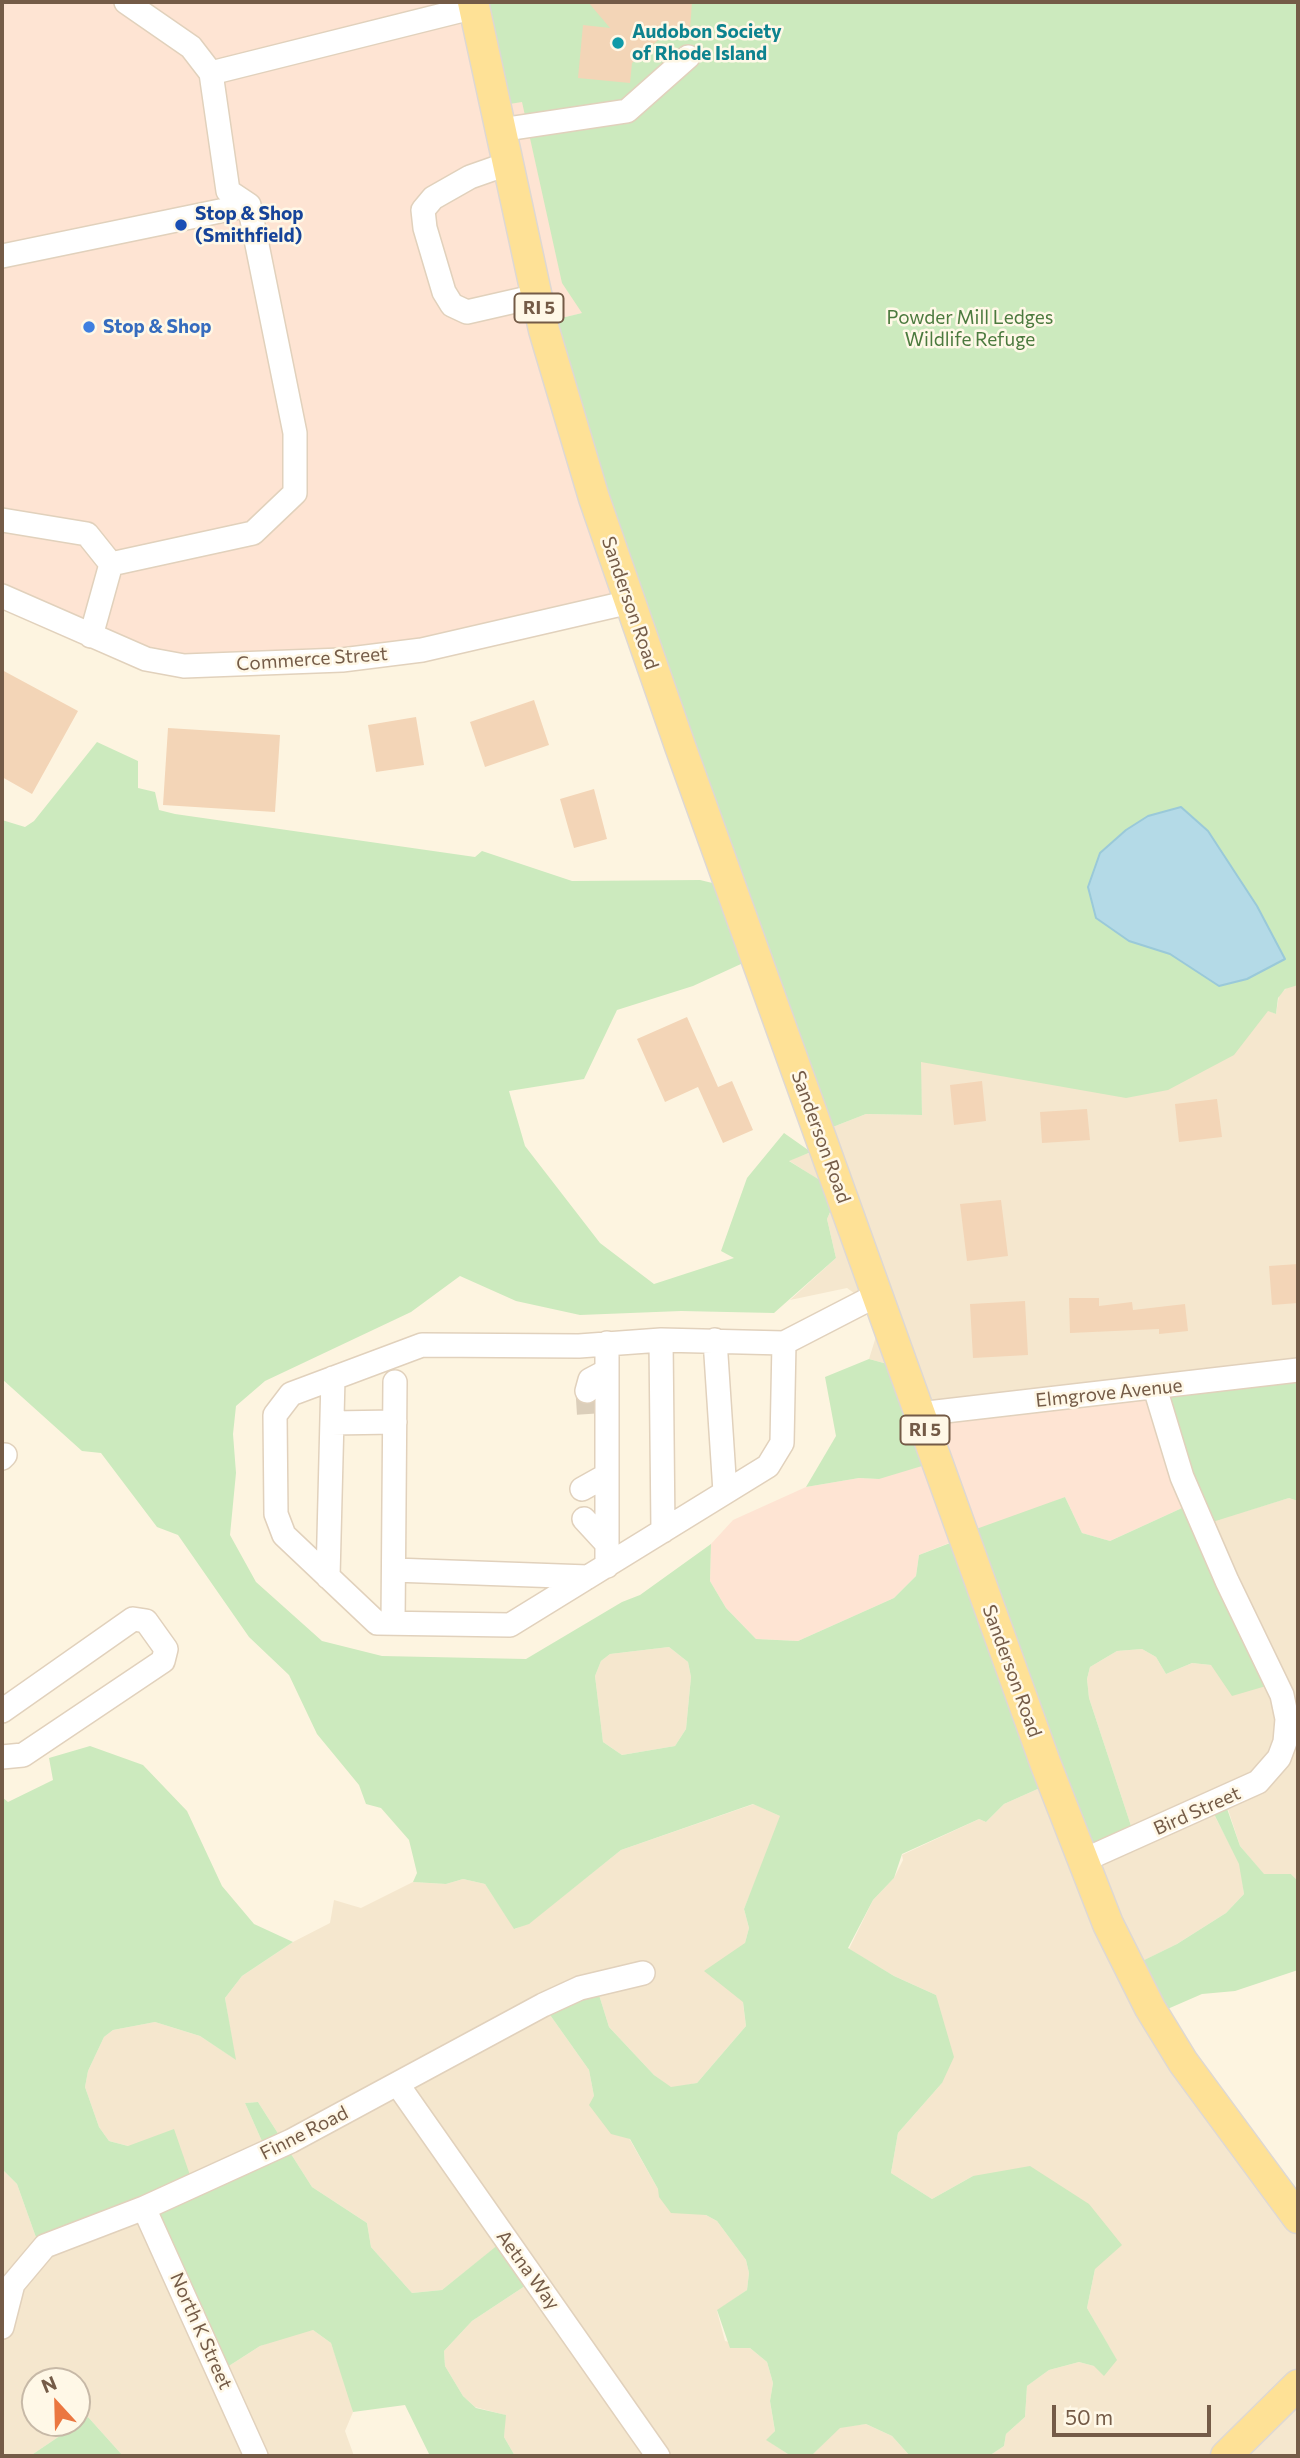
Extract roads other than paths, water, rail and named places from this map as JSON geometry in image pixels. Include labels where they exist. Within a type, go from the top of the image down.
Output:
[{"type":"main road","name":"Sanderson Road","points":[[474,4],[537,296],[594,498],[919,1414],[1082,1861],[1108,1924],[1150,2008],[1183,2062],[1298,2218]]},
{"type":"main road","points":[[1226,2456],[1298,2385]]},
{"type":"street","points":[[111,564],[253,533],[295,493],[295,433],[249,205],[228,191],[211,73],[191,47],[126,2]]},
{"type":"street","points":[[211,73],[474,4]]},
{"type":"street","points":[[500,130],[627,111],[688,57]]},
{"type":"street","points":[[507,164],[470,177],[433,198],[423,210],[425,228],[444,292],[452,305],[467,312],[537,296]]},
{"type":"street","points":[[2,256],[249,205]]},
{"type":"street","points":[[2,520],[87,534],[111,564]]},
{"type":"street","points":[[91,636],[111,564]]},
{"type":"street","name":"Commerce Street","points":[[2,596],[146,659],[184,666],[342,660],[422,650],[630,603]]},
{"type":"street","points":[[784,1343],[782,1443],[768,1466],[663,1531],[600,1562],[510,1625],[377,1623],[284,1535],[276,1514],[275,1415],[291,1394],[422,1345],[579,1346],[661,1340],[784,1343],[877,1295]]},
{"type":"street","points":[[661,1340],[663,1531]]},
{"type":"street","points":[[715,1340],[725,1492]]},
{"type":"street","points":[[600,1562],[607,1475],[607,1343]]},
{"type":"street","name":"Elmgrove Avenue","points":[[919,1414],[1298,1370]]},
{"type":"street","points":[[587,1391],[590,1380],[607,1371]]},
{"type":"street","points":[[328,1577],[333,1378]]},
{"type":"street","points":[[393,1623],[395,1382]]},
{"type":"street","name":"Bird Street","points":[[1082,1861],[1258,1782],[1279,1758],[1286,1734],[1282,1695],[1182,1477],[1155,1388]]},
{"type":"street","points":[[332,1423],[395,1422]]},
{"type":"street","points":[[589,1423],[607,1444]]},
{"type":"street","points":[[582,1489],[607,1475]]},
{"type":"street","points":[[583,1519],[600,1562]]},
{"type":"street","points":[[394,1570],[600,1562]]},
{"type":"street","points":[[2,1711],[133,1619],[146,1621],[166,1649],[163,1661],[23,1755],[2,1757]]},
{"type":"street","name":"Finne Road","points":[[2,2327],[13,2284],[45,2246],[145,2208],[291,2141],[543,2004],[580,1988],[643,1973]]},
{"type":"street","name":"Aetna Way","points":[[398,2085],[658,2456]]},
{"type":"street","name":"North K Street","points":[[145,2208],[256,2456]]},
{"type":"water","points":[[1181,807],[1208,831],[1257,906],[1285,959],[1247,979],[1219,986],[1170,954],[1129,941],[1096,918],[1088,887],[1100,853],[1126,830],[1148,816]]},
{"type":"tunnel","points":[[587,1391],[589,1423]]},
{"type":"place","name":"Audobon Society of Rhode Island","points":[[618,43]]},
{"type":"place","name":"Stop & Shop (Smithfield)","points":[[181,225]]},
{"type":"place","name":"Stop & Shop","points":[[89,327]]},
{"type":"park label","name":"Powder Mill Ledges Wildlife Refuge","points":[[970,329]]}]
